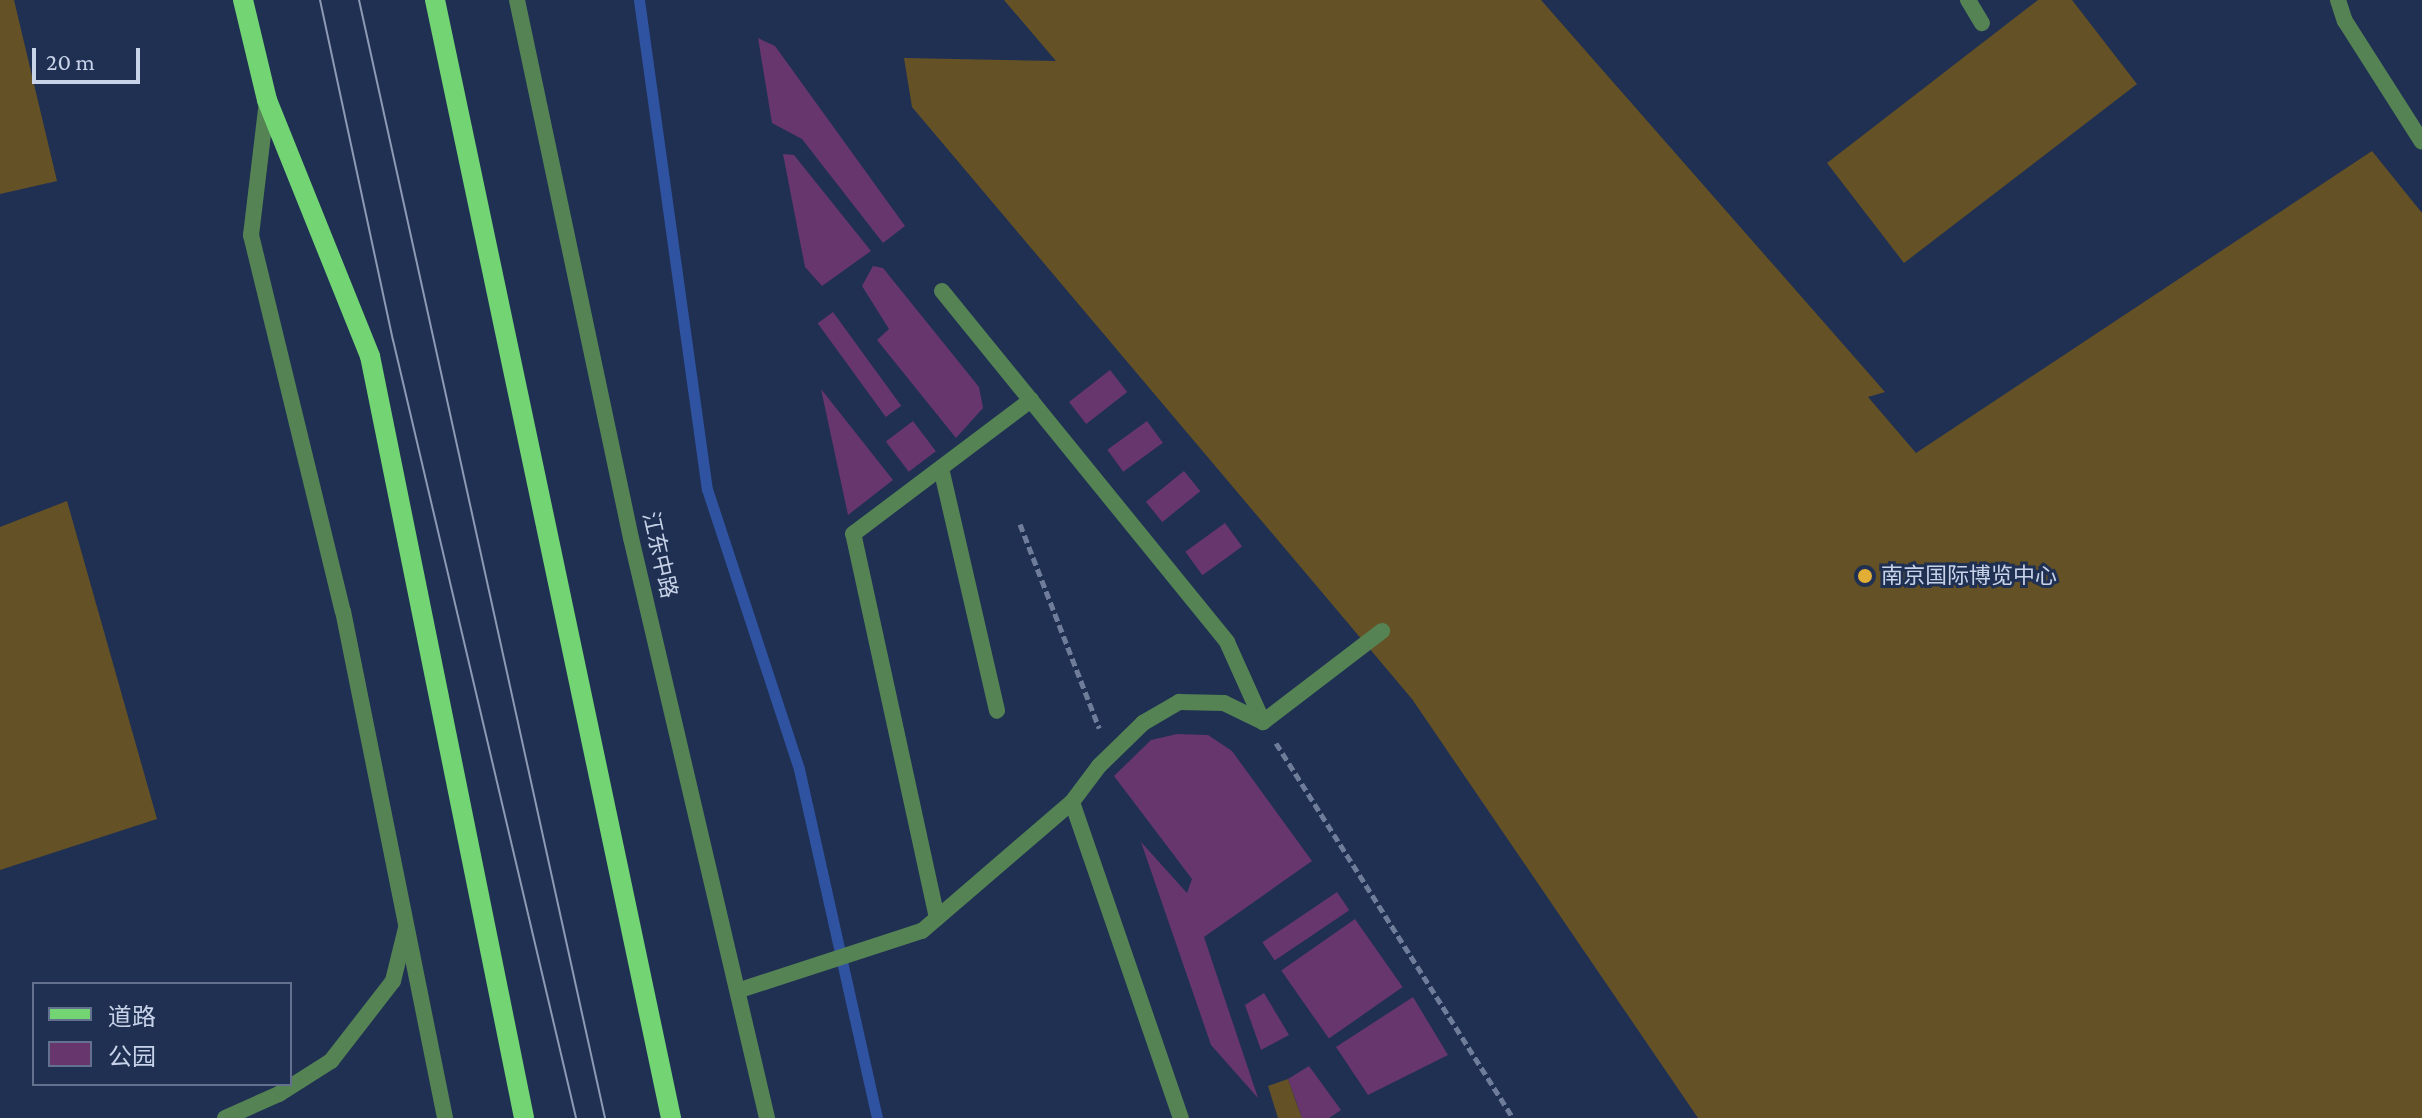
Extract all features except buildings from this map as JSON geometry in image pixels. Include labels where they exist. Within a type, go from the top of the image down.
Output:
[{"type":"main road","points":[[243,0],[267,100],[370,356],[524,1118]]},
{"type":"main road","points":[[435,0],[671,1118]]},
{"type":"street","name":"江东中路","points":[[517,0],[631,538],[740,990],[767,1118]]},
{"type":"street","points":[[1968,0],[1982,23]]},
{"type":"street","points":[[2338,0],[2352,33],[2422,142]]},
{"type":"street","points":[[267,100],[251,235],[343,611],[445,1118]]},
{"type":"street","points":[[942,291],[1227,642],[1263,722]]},
{"type":"street","points":[[937,918],[853,534],[1031,400]]},
{"type":"street","points":[[941,468],[997,711]]},
{"type":"street","points":[[1263,722],[1382,631]]},
{"type":"street","points":[[740,990],[922,931],[1072,802],[1109,756],[1143,723],[1179,702],[1224,703],[1263,722]]},
{"type":"street","points":[[1072,802],[1181,1118]]},
{"type":"street","points":[[292,1086],[331,1061],[393,981],[407,922]]},
{"type":"street","points":[[225,1118],[292,1086]]},
{"type":"path","points":[[1020,524],[1109,756]]},
{"type":"path","points":[[1263,722],[1513,1118]]},
{"type":"green space","points":[[758,38],[775,46],[905,226],[883,243],[802,139],[772,123]]},
{"type":"green space","points":[[783,154],[794,155],[871,251],[822,286],[805,267]]},
{"type":"green space","points":[[873,266],[883,268],[979,387],[983,408],[956,438],[877,340],[889,329],[862,286]]},
{"type":"green space","points":[[833,312],[901,406],[886,417],[818,323]]},
{"type":"green space","points":[[1110,370],[1127,392],[1086,424],[1069,402]]},
{"type":"green space","points":[[821,389],[893,480],[848,515]]},
{"type":"green space","points":[[913,421],[936,451],[909,472],[886,441]]},
{"type":"green space","points":[[1147,421],[1163,443],[1123,472],[1107,450]]},
{"type":"green space","points":[[1184,471],[1200,491],[1162,522],[1146,502]]},
{"type":"green space","points":[[1225,523],[1242,546],[1202,575],[1185,552]]},
{"type":"green space","points":[[1177,734],[1208,735],[1232,751],[1312,861],[1204,937],[1258,1098],[1211,1045],[1141,842],[1187,893],[1192,879],[1114,776],[1151,740]]},
{"type":"green space","points":[[1337,892],[1349,910],[1275,961],[1262,942]]},
{"type":"green space","points":[[1355,919],[1403,987],[1329,1039],[1281,971]]},
{"type":"green space","points":[[1264,993],[1289,1035],[1261,1050],[1245,1005]]},
{"type":"green space","points":[[1413,997],[1448,1055],[1368,1095],[1336,1047]]},
{"type":"green space","points":[[1309,1066],[1341,1110],[1329,1118],[1302,1118],[1288,1079]]},
{"type":"waterway","points":[[639,0],[707,489],[799,769],[877,1118]]},
{"type":"tram line","points":[[320,0],[393,340],[576,1118]]},
{"type":"tram line","points":[[359,0],[605,1118]]},
{"type":"place","name":"南京国际博览中心","points":[[1865,576]]}]
